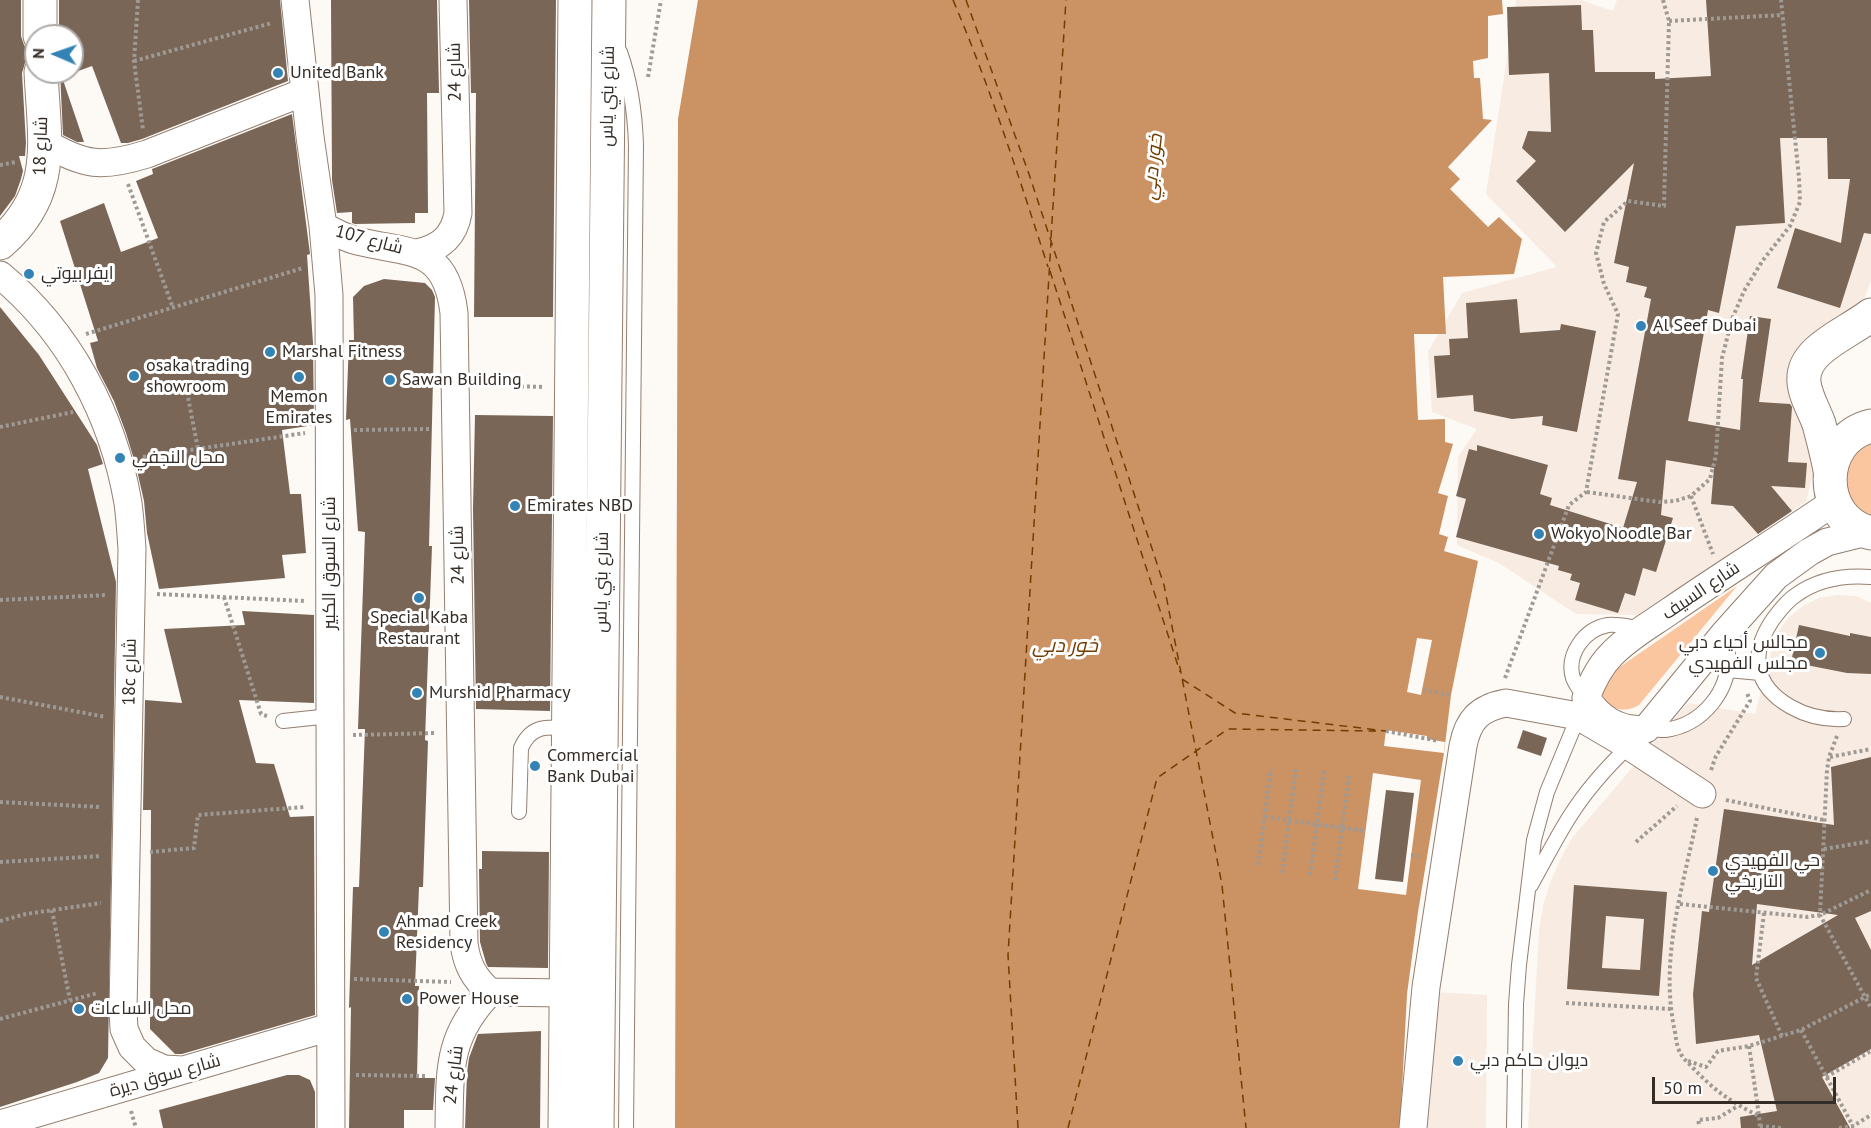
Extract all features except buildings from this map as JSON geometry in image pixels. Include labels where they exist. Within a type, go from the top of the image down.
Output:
[{"type":"main road","points":[[40,0],[40,24]]},
{"type":"main road","name":"شارع بني ياس","points":[[565,1128],[575,0]]},
{"type":"main road","name":"شارع بني ياس","points":[[597,1128],[609,13]]},
{"type":"main road","name":"شارع 18","points":[[0,243],[16,229],[30,210],[39,190],[44,166],[42,84]]},
{"type":"main road","points":[[1869,532],[1854,525],[1842,515],[1834,502],[1823,439],[1806,396],[1804,381],[1807,366],[1816,353],[1871,315]]},
{"type":"main road","points":[[1813,410],[1833,422],[1869,426]]},
{"type":"main road","points":[[1830,470],[1833,458],[1840,447],[1852,435],[1869,426]]},
{"type":"street","name":"شارع 24","points":[[417,253],[435,248],[450,237],[456,226],[458,213],[453,0]]},
{"type":"street","name":"شارع السوق الكبير","points":[[296,8],[304,92],[323,226],[329,295],[331,1128]]},
{"type":"street","points":[[44,142],[67,156],[85,161],[120,162],[147,154],[304,92]]},
{"type":"street","name":"شارع 107","points":[[323,226],[357,241],[417,253]]},
{"type":"street","name":"شارع 24","points":[[417,253],[429,259],[440,269],[448,282],[454,313],[464,944],[471,971],[485,987],[477,1006],[457,1039],[452,1058],[449,1128]]},
{"type":"street","name":"18c شارع","points":[[0,275],[38,311],[86,379],[99,407],[118,460],[128,504],[132,549],[124,1029],[132,1047],[146,1061],[164,1069],[183,1070]]},
{"type":"street","name":"شارع السيف","points":[[1582,707],[1592,682],[1619,647],[1721,576],[1766,549],[1834,502]]},
{"type":"street","name":"شارع السيف","points":[[1638,738],[1724,634],[1776,576],[1791,563],[1827,543],[1869,532]]},
{"type":"street","points":[[1413,1128],[1426,987],[1463,746],[1472,720],[1482,711],[1506,703],[1582,707],[1638,738],[1699,792]]},
{"type":"street","points":[[485,987],[566,993]]},
{"type":"street","name":"شارع سوق ديرة","points":[[0,1124],[330,1027]]},
{"type":"lane","points":[[609,13],[630,84],[635,114],[636,146],[627,1128]]},
{"type":"lane","points":[[1844,719],[1809,715],[1791,707],[1770,691],[1760,674],[1758,662],[1761,639],[1779,610],[1795,595],[1835,578],[1871,577]]},
{"type":"lane","points":[[1724,634],[1734,671]]},
{"type":"lane","points":[[1734,671],[1760,674]]},
{"type":"lane","points":[[1638,738],[1683,725],[1699,716],[1713,704],[1734,671]]},
{"type":"lane","name":"شارع السيف","points":[[1514,1128],[1516,1004],[1534,840],[1547,792],[1582,707]]},
{"type":"lane","points":[[283,721],[330,726]]},
{"type":"lane","points":[[519,812],[521,748],[525,740],[539,729],[568,728]]},
{"type":"lane","name":"شارع السيف","points":[[1529,889],[1583,798],[1597,780],[1638,738]]},
{"type":"path","points":[[138,0],[134,61],[147,154]]},
{"type":"path","points":[[1495,705],[1569,505],[1586,492],[1618,314],[1604,284],[1596,253],[1604,222],[1628,201],[1664,206],[1669,21],[1663,0]]},
{"type":"path","points":[[1586,492],[1659,502],[1675,501],[1691,496],[1710,479],[1716,455],[1722,358],[1732,319],[1744,291],[1763,260],[1790,226],[1800,202],[1781,0]]},
{"type":"path","points":[[134,61],[296,8]]},
{"type":"path","points":[[1669,21],[1783,15]]},
{"type":"path","points":[[120,162],[173,308]]},
{"type":"path","points":[[62,342],[326,260]]},
{"type":"path","points":[[456,384],[572,388]]},
{"type":"path","points":[[188,392],[198,449]]},
{"type":"path","points":[[0,427],[99,407]]},
{"type":"path","points":[[118,460],[330,430],[456,429]]},
{"type":"path","points":[[1691,496],[1721,576]]},
{"type":"path","points":[[0,600],[131,594],[330,602]]},
{"type":"path","points":[[224,597],[261,714],[283,721]]},
{"type":"path","points":[[1734,671],[1750,701],[1716,756],[1699,792],[1673,933],[1669,972],[1671,1009],[1680,1054],[1710,1086],[1738,1106],[1759,1116]]},
{"type":"path","points":[[1422,690],[1451,695]]},
{"type":"path","points":[[0,698],[129,721]]},
{"type":"path","points":[[1844,719],[1829,758],[1820,915],[1871,1008]]},
{"type":"path","points":[[330,726],[461,733]]},
{"type":"path","points":[[1386,731],[1463,746]]},
{"type":"path","points":[[1829,758],[1871,749]]},
{"type":"path","points":[[1258,865],[1271,769]]},
{"type":"path","points":[[1282,873],[1296,769]]},
{"type":"path","points":[[1310,875],[1324,771]]},
{"type":"path","points":[[1335,880],[1349,776]]},
{"type":"path","points":[[1699,792],[1824,820]]},
{"type":"path","points":[[1636,842],[1699,792]]},
{"type":"path","points":[[0,802],[127,809]]},
{"type":"path","points":[[0,862],[195,848],[198,815],[330,805]]},
{"type":"path","points":[[1265,817],[1366,831]]},
{"type":"path","points":[[1824,849],[1871,841]]},
{"type":"path","points":[[1680,903],[1807,917],[1820,915],[1871,890]]},
{"type":"path","points":[[0,921],[26,914],[125,900]]},
{"type":"path","points":[[52,910],[70,1000]]},
{"type":"path","points":[[1764,913],[1756,978],[1782,1036]]},
{"type":"path","points":[[331,979],[485,987]]},
{"type":"path","points":[[0,1019],[123,986]]},
{"type":"path","points":[[1686,1061],[1706,1067],[1718,1050],[1749,1046],[1801,1030],[1871,994]]},
{"type":"path","points":[[1566,1004],[1671,1009]]},
{"type":"path","points":[[1801,1030],[1853,1126]]},
{"type":"path","points":[[1749,1046],[1760,1127],[1782,1128]]},
{"type":"path","points":[[1826,1077],[1871,1052]]},
{"type":"path","points":[[331,1075],[450,1077]]},
{"type":"path","points":[[1699,1124],[1698,1120],[1719,1118],[1738,1106]]},
{"type":"path","points":[[1839,1128],[1853,1126],[1871,1115]]},
{"type":"shaded area","name":"Al Seef Dubai","points":[[1516,0],[1581,0],[1613,11],[1617,0],[1871,0],[1871,280],[1864,299],[1796,372],[1815,467],[1806,501],[1640,615],[1576,614],[1499,563],[1457,545],[1458,457],[1477,429],[1432,412],[1428,352],[1462,293],[1557,267],[1486,194]]},
{"type":"shaded area","points":[[1871,434],[1871,524],[1853,515],[1841,459]]},
{"type":"shaded area","points":[[1737,586],[1639,705],[1619,709],[1607,703],[1602,692],[1603,685],[1611,673]]},
{"type":"shaded area","name":"حي الفهيدي التاريخي","points":[[1838,595],[1856,596],[1871,603],[1871,1128],[1528,1128],[1539,931],[1550,883],[1572,838],[1688,703],[1755,714],[1778,632],[1789,617],[1803,606],[1819,598]]},
{"type":"shaded area","name":"ديوان حاكم دبي","points":[[1434,992],[1487,995],[1486,1128],[1425,1128]]},
{"type":"water","name":"خور دبي","points":[[698,0],[1502,0],[1503,14],[1488,16],[1488,58],[1473,61],[1474,78],[1480,78],[1483,119],[1492,120],[1448,167],[1460,179],[1450,189],[1488,227],[1499,217],[1522,239],[1514,274],[1443,277],[1446,334],[1414,334],[1418,420],[1445,419],[1445,442],[1453,444],[1438,493],[1448,496],[1439,534],[1448,537],[1444,551],[1478,561],[1451,695],[1418,912],[1407,994],[1400,1128],[675,1128],[678,119]]},
{"type":"pier","points":[[1417,638],[1432,640],[1421,695],[1407,692]]},
{"type":"pier","points":[[1386,730],[1427,736],[1427,739],[1445,742],[1444,753],[1384,746]]},
{"type":"pier","points":[[1373,773],[1421,780],[1406,895],[1358,889]]},
{"type":"ferry route","points":[[953,0],[992,99],[1048,267]]},
{"type":"ferry route","points":[[966,0],[1029,174],[1164,585],[1222,885],[1246,1128]]},
{"type":"ferry route","points":[[1051,238],[1066,0]]},
{"type":"ferry route","points":[[1018,1128],[1008,955],[1051,242]]},
{"type":"ferry route","points":[[1050,271],[1180,672]]},
{"type":"ferry route","points":[[1182,679],[1235,713],[1386,731]]},
{"type":"ferry route","points":[[1068,1128],[1157,778],[1228,729],[1376,731]]},
{"type":"place","name":"United Bank","points":[[278,73]]},
{"type":"place","name":"ايفر بيوتي","points":[[29,274]]},
{"type":"place","name":"Al Seef Dubai","points":[[1641,326]]},
{"type":"place","name":"Marshal Fitness","points":[[270,352]]},
{"type":"place","name":"osaka trading showroom","points":[[134,376]]},
{"type":"place","name":"Memon Emirates","points":[[299,377]]},
{"type":"place","name":"Sawan Building","points":[[390,380]]},
{"type":"place","name":"محل النجفي","points":[[120,458]]},
{"type":"place","name":"Emirates NBD","points":[[515,506]]},
{"type":"place","name":"Wokyo Noodle Bar","points":[[1539,534]]},
{"type":"place","name":"Special Kaba Restaurant","points":[[419,598]]},
{"type":"place","name":"مجالس أحياء دبي مجلس الفهيدي","points":[[1820,653]]},
{"type":"place","name":"Murshid Pharmacy","points":[[417,693]]},
{"type":"place","name":"Commercial Bank Dubai","points":[[535,766]]},
{"type":"place","name":"حي الفهيدي التاريخي","points":[[1713,871]]},
{"type":"place","name":"Ahmad Creek Residency","points":[[384,932]]},
{"type":"place","name":"Power House","points":[[407,999]]},
{"type":"place","name":"محل الساعات","points":[[79,1009]]},
{"type":"place","name":"ديوان حاكم دبي","points":[[1458,1061]]}]
